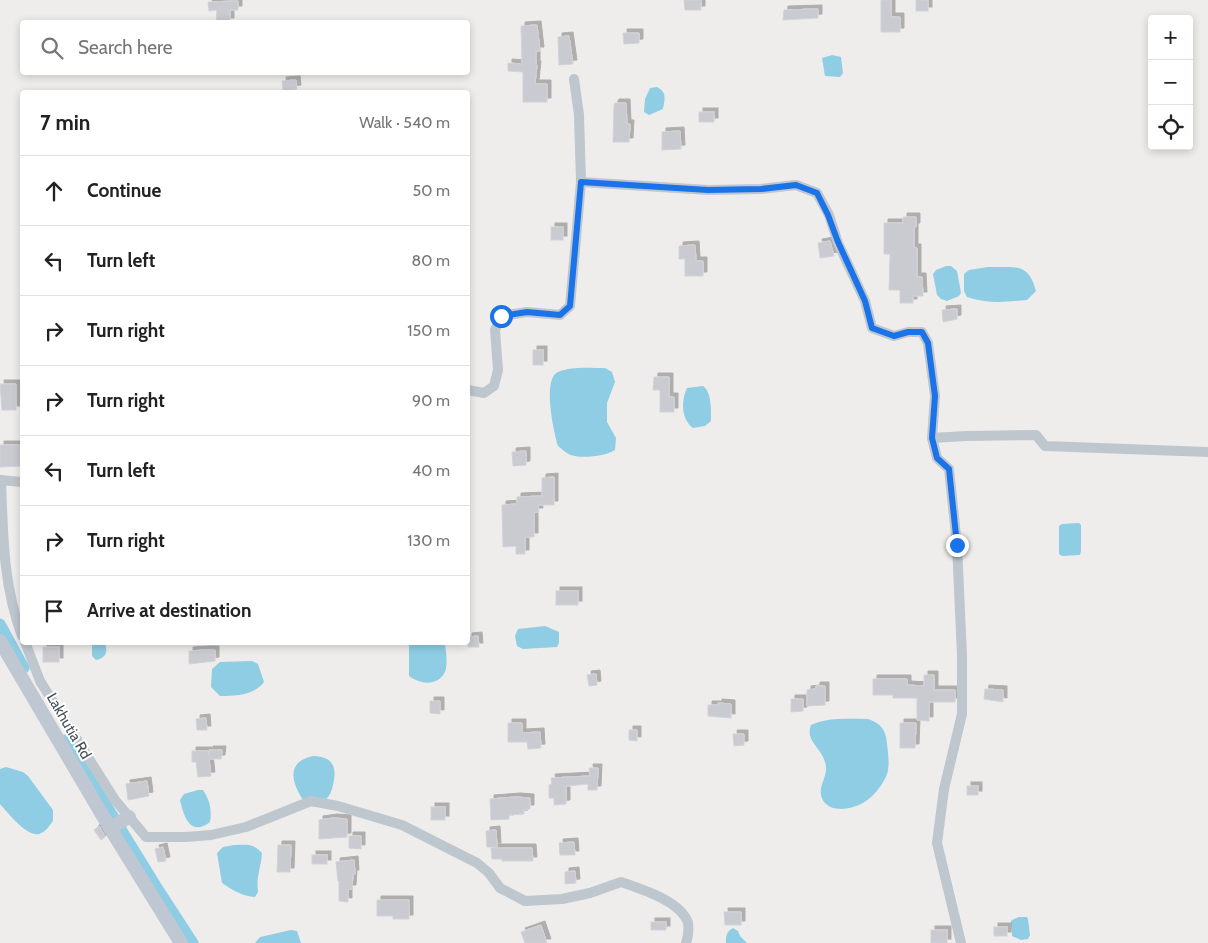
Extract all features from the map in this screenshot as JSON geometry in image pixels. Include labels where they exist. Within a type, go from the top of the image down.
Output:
[{"type":"street","points":[[470,390],[484,393],[494,386],[498,370],[495,330],[501,316],[527,312],[560,315],[570,306],[581,182],[579,115],[574,79]]},
{"type":"street","points":[[581,182],[708,190],[761,189],[796,185],[817,193],[865,301],[872,328],[894,336],[908,332],[922,332],[928,343],[935,396],[932,438],[937,458],[949,469],[957,545],[962,656],[962,714],[944,789],[937,843],[961,943]]},
{"type":"street","points":[[932,438],[1036,435],[1045,446],[1208,452]]},
{"type":"street","points":[[20,482],[1,480],[7,586],[20,631]]},
{"type":"street","name":"Lakhutia Rd","points":[[0,641],[110,828],[181,943]]},
{"type":"street","points":[[26,645],[40,681],[115,800],[146,837],[211,835],[246,828],[311,801],[338,806],[402,825],[477,863],[489,872],[500,888],[525,901],[562,899],[590,893],[621,882],[651,892],[684,915],[688,925],[686,943]]},
{"type":"street","points":[[110,828],[129,817]]},
{"type":"water","points":[[832,55],[841,57],[843,73],[840,77],[825,76],[822,58]]},
{"type":"water","points":[[657,87],[664,94],[663,109],[649,115],[644,112],[645,99],[650,88]]},
{"type":"water","points":[[951,266],[957,271],[961,293],[959,296],[947,301],[937,295],[933,274],[936,270]]},
{"type":"water","points":[[988,267],[1013,267],[1024,270],[1033,281],[1036,291],[1027,300],[1019,301],[989,302],[967,297],[964,291],[964,274],[969,270]]},
{"type":"water","points":[[605,368],[612,372],[615,382],[607,403],[607,422],[616,438],[615,450],[606,454],[581,457],[566,453],[558,446],[554,430],[550,406],[553,377],[558,372],[569,369]]},
{"type":"water","points":[[703,386],[709,397],[711,421],[705,426],[693,428],[684,415],[684,398],[687,388]]},
{"type":"water","points":[[1079,523],[1081,525],[1080,555],[1062,556],[1059,554],[1059,526],[1062,524]]},
{"type":"water","points":[[545,626],[559,632],[557,647],[523,649],[517,646],[515,636],[518,629]]},
{"type":"water","points":[[92,645],[105,645],[106,652],[102,658],[96,660],[92,656]]},
{"type":"water","points":[[409,645],[445,645],[446,666],[442,677],[428,683],[418,681],[409,676]]},
{"type":"water","points":[[252,661],[258,664],[264,682],[260,687],[249,693],[220,696],[211,687],[212,669],[220,662]]},
{"type":"water","points":[[868,719],[879,725],[885,735],[889,763],[886,778],[875,793],[861,804],[841,809],[828,806],[821,795],[826,772],[825,762],[810,737],[811,725],[831,720]]},
{"type":"water","points":[[314,756],[326,759],[332,764],[335,773],[333,787],[330,795],[324,800],[303,800],[294,779],[295,767],[299,762]]},
{"type":"water","points":[[6,767],[23,772],[28,776],[53,810],[53,821],[41,833],[34,834],[23,828],[0,804],[0,769]]},
{"type":"water","points":[[203,790],[209,802],[211,814],[210,822],[197,827],[189,823],[180,800],[184,794]]},
{"type":"water","points":[[234,845],[253,846],[262,853],[258,892],[255,897],[237,892],[222,883],[217,853],[223,847]]},
{"type":"water","points":[[1019,917],[1027,917],[1028,919],[1030,935],[1028,939],[1021,940],[1012,936],[1011,921]]},
{"type":"water","points":[[733,928],[738,931],[747,943],[726,943],[727,934]]},
{"type":"water","points":[[291,930],[297,931],[301,943],[255,943],[260,937]]},
{"type":"building","points":[[684,0],[701,0],[701,10],[685,10]]},
{"type":"building","points":[[881,0],[891,0],[891,17],[900,17],[900,32],[881,32]]},
{"type":"building","points":[[916,0],[928,0],[928,11],[916,11]]},
{"type":"building","points":[[238,1],[238,10],[230,10],[230,20],[216,20],[217,10],[209,11],[208,2]]},
{"type":"building","points":[[818,9],[818,18],[783,20],[784,10]]},
{"type":"building","points":[[537,25],[540,51],[536,51],[535,84],[547,84],[547,102],[523,102],[523,72],[508,71],[508,63],[522,64],[521,26]]},
{"type":"building","points":[[623,33],[639,33],[639,43],[624,44]]},
{"type":"building","points":[[569,36],[573,64],[559,65],[558,37]]},
{"type":"building","points":[[296,80],[297,89],[283,90],[282,81]]},
{"type":"building","points":[[615,103],[626,103],[627,124],[630,124],[629,142],[613,142]]},
{"type":"building","points":[[699,112],[714,112],[714,122],[699,122]]},
{"type":"building","points":[[680,131],[681,149],[662,150],[662,132]]},
{"type":"building","points":[[903,217],[916,217],[914,248],[917,248],[917,277],[922,277],[923,296],[913,296],[913,303],[900,303],[900,290],[889,290],[890,254],[884,254],[884,223],[903,223]]},
{"type":"building","points":[[551,227],[563,227],[563,240],[551,240]]},
{"type":"building","points":[[830,241],[834,256],[820,258],[818,243]]},
{"type":"building","points":[[695,245],[696,261],[703,261],[703,276],[685,276],[685,259],[679,259],[679,246]]},
{"type":"building","points":[[957,309],[957,319],[943,322],[942,310]]},
{"type":"building","points":[[533,350],[543,350],[543,365],[533,365]]},
{"type":"building","points":[[654,377],[669,377],[669,397],[674,397],[674,412],[660,412],[660,390],[653,390]]},
{"type":"building","points":[[0,384],[16,384],[16,410],[2,410]]},
{"type":"building","points":[[0,445],[20,445],[20,466],[0,467]]},
{"type":"building","points":[[526,451],[526,465],[513,466],[512,452]]},
{"type":"building","points":[[554,477],[554,505],[538,505],[539,512],[534,512],[534,537],[525,537],[525,554],[516,554],[516,546],[503,547],[502,505],[517,504],[517,497],[542,496],[542,478]]},
{"type":"building","points":[[556,591],[578,591],[578,605],[556,605]]},
{"type":"building","points":[[478,636],[479,647],[468,647],[470,645],[470,637]]},
{"type":"building","points":[[43,647],[59,647],[59,662],[43,662]]},
{"type":"building","points":[[215,650],[215,661],[189,664],[189,651]]},
{"type":"building","points":[[596,674],[597,685],[589,686],[587,675]]},
{"type":"building","points":[[924,675],[934,675],[934,690],[955,690],[955,702],[929,702],[929,721],[917,720],[917,698],[893,698],[893,695],[873,695],[873,679],[907,679],[907,685],[924,686]]},
{"type":"building","points":[[816,686],[825,686],[825,705],[807,706],[807,690],[816,689]]},
{"type":"building","points":[[985,689],[1003,690],[1003,702],[984,699]]},
{"type":"building","points":[[791,699],[803,699],[803,711],[791,712]]},
{"type":"building","points":[[430,701],[440,701],[440,714],[430,713]]},
{"type":"building","points":[[718,703],[731,704],[731,718],[708,716],[708,705],[718,705]]},
{"type":"building","points":[[206,718],[207,730],[197,730],[196,719]]},
{"type":"building","points":[[508,723],[522,723],[522,733],[540,732],[541,748],[528,749],[527,742],[508,742]]},
{"type":"building","points":[[900,723],[916,723],[915,748],[900,748]]},
{"type":"building","points":[[629,730],[637,730],[637,741],[629,740]]},
{"type":"building","points":[[733,734],[744,734],[744,745],[734,746]]},
{"type":"building","points":[[209,750],[222,750],[221,759],[209,759],[211,776],[198,777],[196,762],[192,762],[192,751],[208,751],[209,756]]},
{"type":"building","points":[[589,768],[598,768],[597,790],[588,790],[588,784],[566,786],[566,804],[554,805],[554,798],[549,798],[549,785],[552,784],[551,778],[590,776]]},
{"type":"building","points":[[147,781],[149,796],[128,800],[126,784]]},
{"type":"building","points":[[967,786],[978,786],[978,795],[967,795]]},
{"type":"building","points":[[530,798],[530,809],[524,809],[524,814],[509,815],[509,819],[491,820],[490,799]]},
{"type":"building","points":[[431,807],[445,807],[445,820],[431,820]]},
{"type":"building","points":[[347,819],[347,837],[319,839],[319,820]]},
{"type":"building","points":[[99,826],[105,837],[101,840],[94,830]]},
{"type":"building","points":[[496,830],[497,847],[487,847],[486,831]]},
{"type":"building","points":[[349,836],[361,836],[361,849],[349,848]]},
{"type":"building","points":[[574,842],[575,855],[560,855],[559,843]]},
{"type":"building","points":[[278,845],[291,845],[290,872],[277,872]]},
{"type":"building","points":[[163,847],[166,861],[158,862],[155,849]]},
{"type":"building","points":[[491,848],[532,848],[533,861],[502,861],[502,859],[492,859]]},
{"type":"building","points":[[312,855],[327,855],[327,864],[312,864]]},
{"type":"building","points":[[354,860],[355,874],[353,874],[352,889],[348,889],[348,902],[339,901],[339,881],[336,862]]},
{"type":"building","points":[[575,871],[576,883],[565,884],[565,872]]},
{"type":"building","points":[[377,900],[409,900],[409,919],[377,916]]},
{"type":"building","points":[[724,912],[741,912],[741,925],[725,925]]},
{"type":"building","points":[[651,922],[666,922],[666,930],[651,930]]},
{"type":"building","points":[[541,925],[547,943],[525,943],[521,932]]},
{"type":"building","points":[[994,927],[1007,927],[1007,936],[994,936]]},
{"type":"building","points":[[931,930],[947,930],[947,943],[931,943]]},
{"type":"waterway","points":[[0,624],[24,668]]},
{"type":"waterway","points":[[66,740],[193,943]]},
{"type":"route","points":[[501,316],[527,312],[560,315],[570,306],[581,182],[708,190],[761,189],[796,185],[817,193],[865,301],[872,328],[894,336],[908,332],[922,332],[928,343],[935,396],[932,438],[937,458],[949,469],[957,545]]}]
